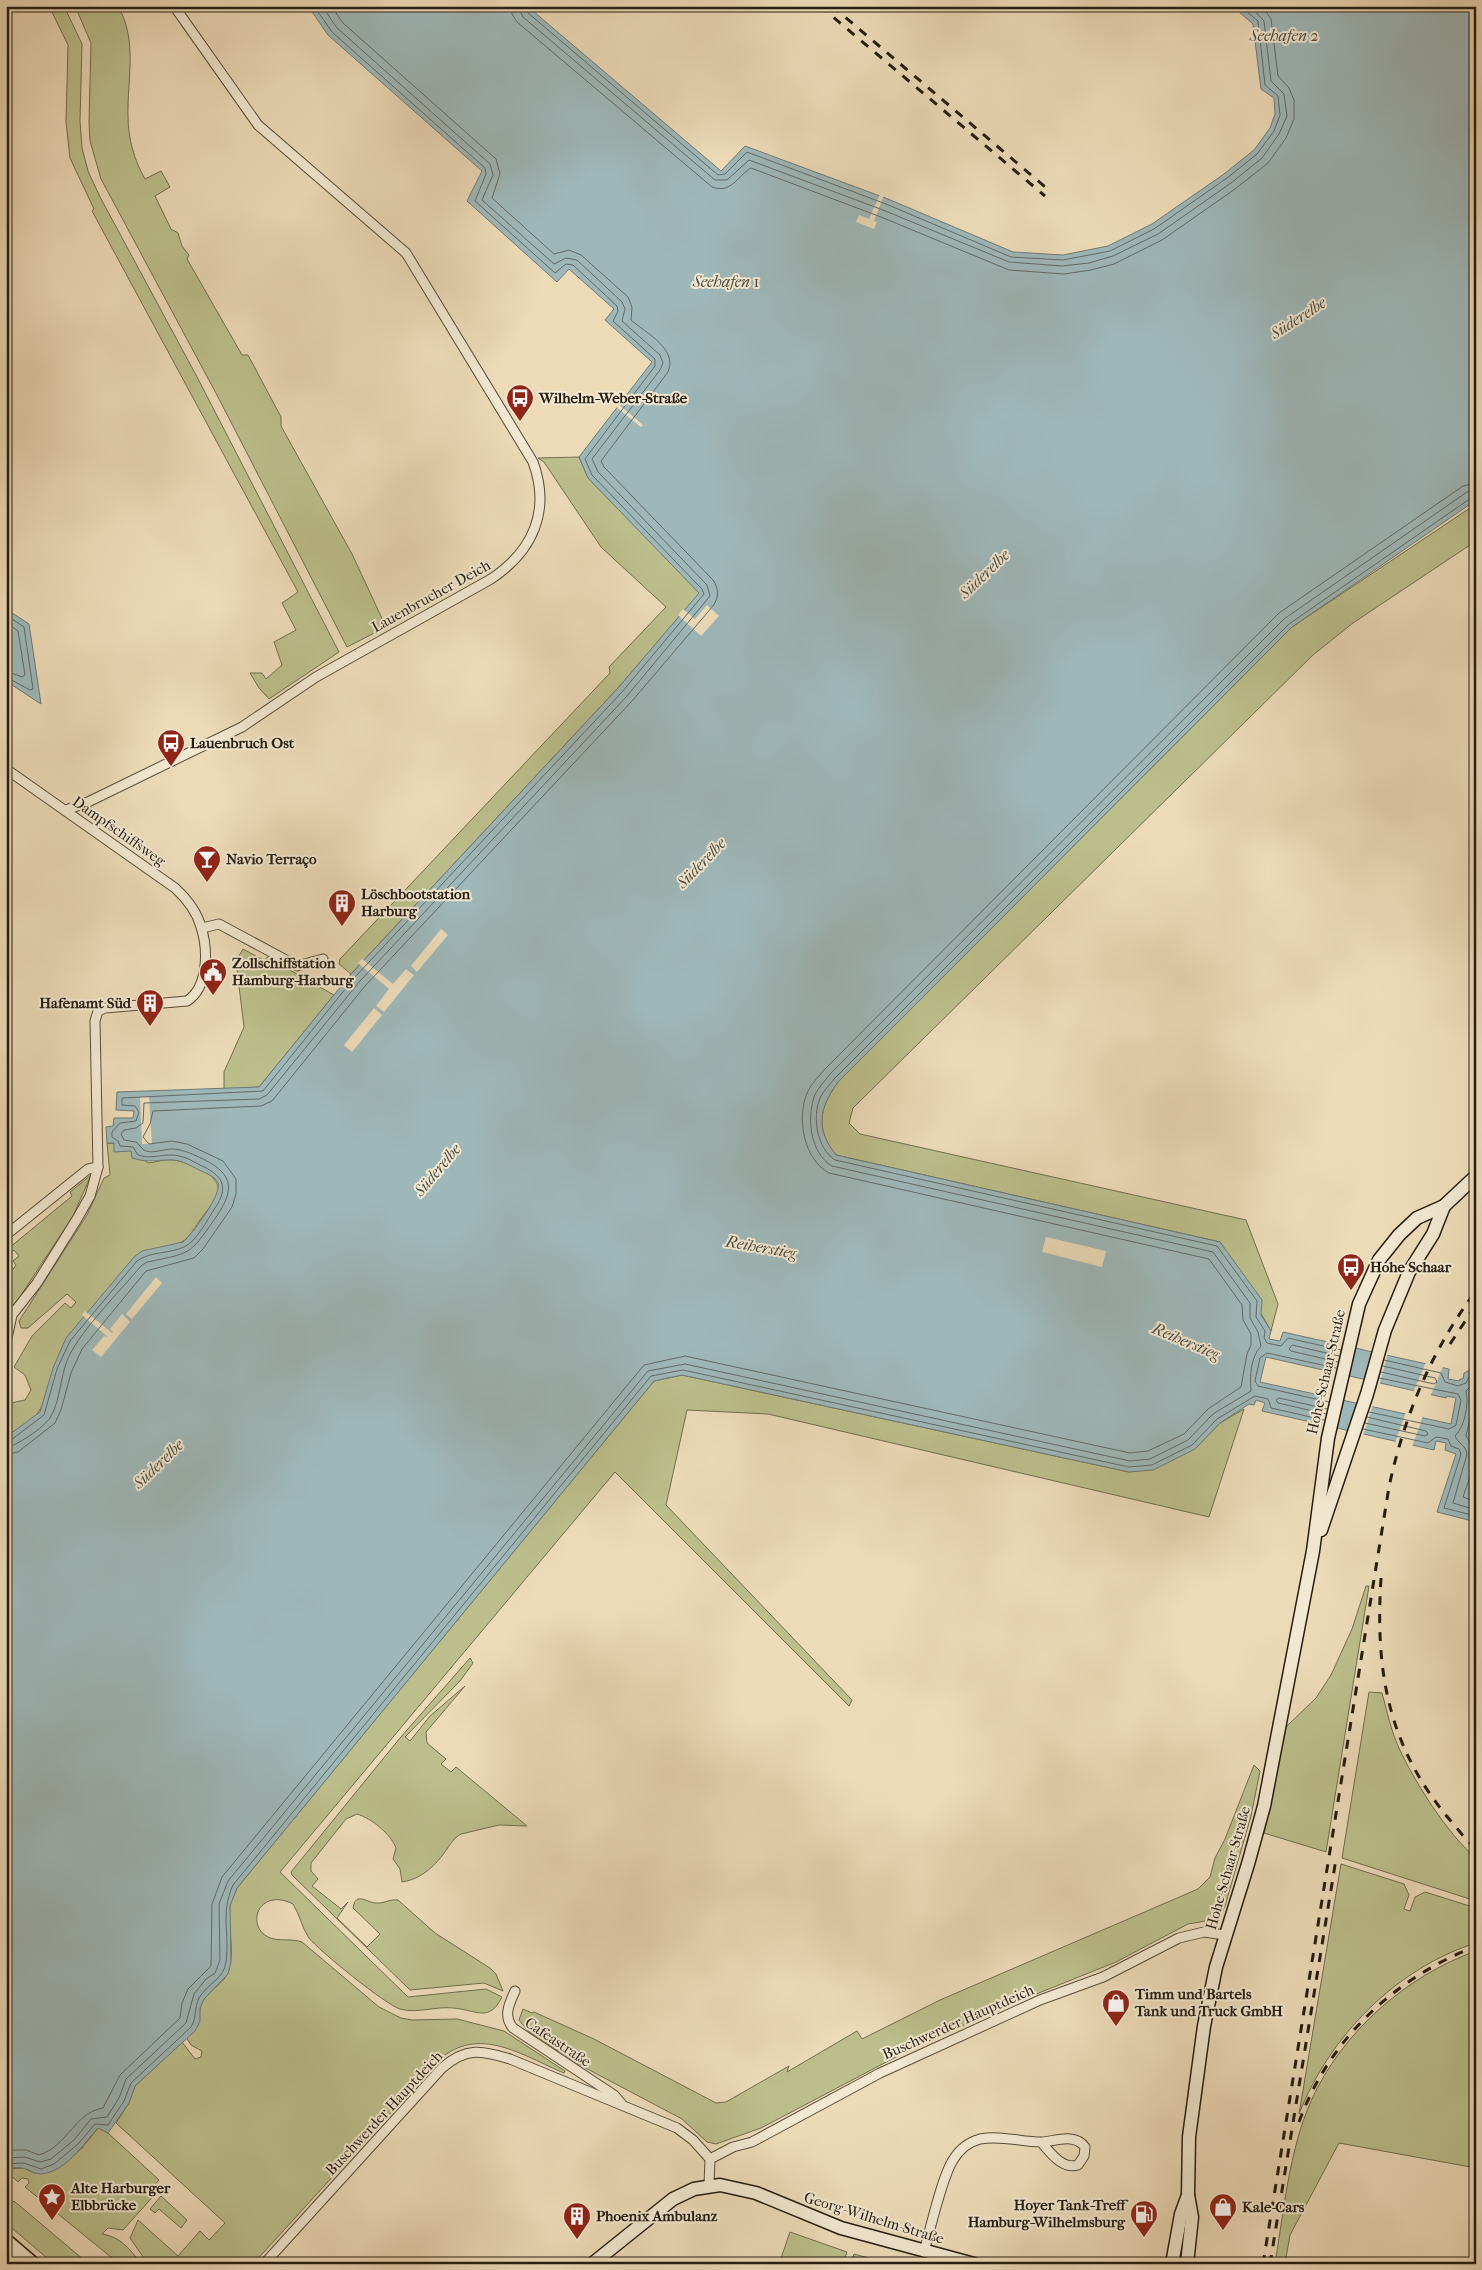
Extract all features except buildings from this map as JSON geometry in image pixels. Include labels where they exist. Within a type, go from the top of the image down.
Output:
[{"type":"main road","name":"Hohe-Schaar-Straße","points":[[1187,2264],[1192,2217],[1188,2195],[1190,2130],[1199,2054],[1212,1986],[1264,1806],[1313,1551],[1328,1438],[1358,1304],[1379,1260],[1399,1235],[1417,1218],[1444,1206],[1476,1176]]},
{"type":"main road","name":"Hohe-Schaar-Straße","points":[[1313,1551],[1351,1442],[1382,1340],[1409,1272],[1433,1234],[1444,1206]]},
{"type":"main road","name":"Georg-Wilhelm-Straße","points":[[709,2186],[744,2189],[841,2228],[974,2264]]},
{"type":"main road","points":[[592,2264],[673,2199],[694,2189],[709,2186]]},
{"type":"main road","name":"Hohe-Schaar-Straße","points":[[1172,2264],[1181,2214],[1188,2195]]},
{"type":"main road","points":[[6,2240],[34,2264]]},
{"type":"main road","points":[[6,2252],[20,2264]]},
{"type":"street","name":"Lauenbrucher Deich","points":[[66,810],[88,802],[216,741],[262,714],[316,677],[504,571],[526,546],[538,517],[541,501],[540,485],[533,462],[406,253],[258,125],[174,6]]},
{"type":"street","name":"Dampfschiffsweg","points":[[6,769],[175,888],[191,906],[202,928],[205,970],[190,999],[105,1008],[98,1011],[95,1019],[98,1168]]},
{"type":"street","points":[[202,928],[219,924],[297,966],[322,959]]},
{"type":"street","points":[[6,1235],[88,1169],[98,1168],[90,1196],[77,1219],[37,1283],[12,1315],[6,1343]]},
{"type":"street","name":"Buschwerder Hauptdeich","points":[[264,2264],[435,2076],[456,2057],[474,2052],[492,2053],[621,2103],[677,2128],[693,2140],[710,2159],[733,2147],[752,2142],[880,2073],[1040,2000],[1103,1977],[1180,1938],[1204,1932],[1226,1936]]},
{"type":"street","name":"Cafeastraße","points":[[515,1991],[508,2008],[507,2019],[513,2028],[614,2095],[621,2103]]},
{"type":"street","points":[[924,2252],[951,2164],[963,2148],[979,2140],[994,2138],[1041,2142],[1056,2139],[1075,2140],[1084,2147],[1084,2156],[1078,2165],[1068,2166],[1054,2156],[1041,2142]]},
{"type":"street","points":[[709,2186],[710,2159]]},
{"type":"green space","points":[[49,6],[64,6],[82,44],[80,121],[82,148],[88,171],[339,652],[269,699],[259,688],[250,673],[262,673],[266,679],[282,665],[274,642],[296,630],[282,603],[298,592],[92,211],[94,209],[70,158],[66,122],[68,45]]},
{"type":"green space","points":[[75,6],[118,6],[124,19],[130,46],[128,124],[132,149],[138,164],[145,179],[161,171],[170,187],[155,196],[171,229],[178,233],[182,246],[189,255],[187,259],[242,355],[248,355],[281,417],[281,426],[352,554],[386,627],[347,647],[218,397],[101,179],[90,141],[91,43]]},
{"type":"green space","points":[[579,457],[588,478],[700,593],[618,688],[351,974],[339,964],[340,959],[610,673],[609,667],[666,607],[601,547],[544,462],[538,458]]},
{"type":"green space","points":[[1476,504],[1476,541],[1353,623],[1313,655],[853,1108],[849,1123],[860,1134],[1246,1220],[1278,1304],[1271,1331],[1220,1242],[836,1155],[825,1136],[822,1118],[827,1101],[838,1082],[1292,627]]},
{"type":"green space","points":[[243,949],[265,961],[267,957],[334,995],[259,1087],[224,1089],[224,1072],[244,1027],[236,961]]},
{"type":"green space","points":[[107,1143],[123,1147],[148,1163],[174,1160],[194,1166],[214,1179],[218,1185],[217,1195],[190,1235],[177,1244],[35,1417],[6,1437],[6,1404],[25,1400],[31,1390],[25,1375],[14,1367],[32,1336],[65,1303],[71,1308],[76,1302],[67,1294],[28,1328],[21,1328],[19,1321],[87,1215],[104,1178],[110,1175]]},
{"type":"green space","points":[[91,1175],[73,1216],[6,1318],[6,1279],[16,1265],[13,1261],[19,1256],[14,1250],[7,1256],[6,1246],[9,1248],[72,1196],[70,1192]]},
{"type":"green space","points":[[682,1375],[1129,1472],[1195,1449],[1220,1423],[1244,1409],[1209,1517],[768,1414],[687,1410],[666,1505],[852,1700],[849,1706],[615,1472],[280,1872],[408,1997],[486,1989],[502,1997],[497,2005],[492,2010],[482,2013],[453,2008],[413,2011],[400,2009],[367,1988],[315,1944],[309,1938],[293,1904],[281,1900],[272,1900],[264,1904],[259,1910],[257,1917],[257,1924],[268,1937],[302,1942],[379,2007],[401,2018],[412,2020],[457,2019],[504,2031],[565,2071],[564,2073],[501,2047],[470,2044],[454,2050],[439,2060],[253,2264],[148,2264],[130,2238],[138,2220],[178,2256],[200,2231],[209,2240],[225,2223],[116,2123],[129,2103],[135,2086],[182,2042],[195,2059],[201,2057],[202,2051],[191,2045],[186,2037],[198,2023],[203,2001],[228,1972],[231,1956],[229,1914],[231,1902],[237,1888],[654,1381]]},
{"type":"green space","points":[[1366,1586],[1369,1586],[1326,1852],[1264,1833],[1286,1727],[1316,1698],[1331,1675],[1352,1629]]},
{"type":"green space","points":[[470,1658],[473,1663],[460,1681],[405,1737],[410,1741],[430,1716],[465,1686],[426,1732],[427,1743],[446,1759],[441,1764],[451,1772],[456,1767],[527,1826],[499,1825],[461,1834],[456,1837],[428,1870],[416,1878],[402,1882],[400,1869],[393,1859],[396,1848],[390,1837],[380,1827],[357,1814],[346,1819],[311,1863],[311,1871],[318,1879],[312,1886],[341,1909],[348,1902],[337,1918],[367,1947],[380,1934],[353,1908],[354,1903],[359,1899],[374,1903],[398,1900],[435,1933],[490,1968],[496,1974],[503,1991],[484,1983],[410,1990],[292,1875],[291,1872],[400,1738]]},
{"type":"green space","points":[[1369,1692],[1382,1693],[1396,1741],[1413,1776],[1443,1822],[1476,1858],[1476,1901],[1342,1858]]},
{"type":"green space","points":[[1254,1765],[1260,1771],[1251,1816],[1225,1906],[1218,1919],[1188,1924],[1116,1962],[999,2009],[913,2048],[761,2128],[716,2144],[707,2142],[682,2119],[578,2064],[528,2031],[519,2020],[523,2009],[534,2012],[594,2039],[716,2103],[726,2102],[789,2066],[787,2072],[857,2031],[862,2039],[940,2000],[1198,1889],[1210,1877],[1215,1858],[1225,1839]]},
{"type":"green space","points":[[1341,1864],[1404,1884],[1409,1895],[1404,1909],[1410,1911],[1415,1897],[1425,1892],[1476,1908],[1476,1943],[1447,1954],[1419,1969],[1369,2009],[1328,2058],[1299,2114]]},
{"type":"green space","points":[[1476,1951],[1476,2168],[1339,2143],[1290,2235],[1285,2264],[1275,2264],[1288,2181],[1297,2140],[1311,2101],[1324,2076],[1358,2030],[1401,1991],[1425,1975]]},
{"type":"green space","points":[[99,2127],[159,2180],[152,2188],[157,2192],[123,2230],[108,2228],[102,2234],[120,2241],[141,2264],[121,2264],[117,2262],[25,2187],[29,2183],[28,2179],[22,2178],[18,2182],[6,2171],[6,2169],[24,2168],[34,2173],[57,2169],[82,2148]]},
{"type":"green space","points":[[161,2196],[187,2220],[181,2228],[159,2209],[155,2213],[150,2209]]},
{"type":"green space","points":[[14,2201],[84,2260],[83,2264],[54,2264],[6,2223],[6,2203],[11,2204]]},
{"type":"green space","points":[[790,2232],[847,2252],[843,2264],[779,2264]]},
{"type":"green space","points":[[854,2254],[890,2264],[851,2264]]},
{"type":"water","points":[[308,6],[527,6],[721,171],[745,146],[888,199],[1013,252],[1063,255],[1108,246],[1152,224],[1224,174],[1254,150],[1270,128],[1275,114],[1274,98],[1261,89],[1253,24],[1232,6],[1476,6],[1476,500],[1292,627],[838,1082],[823,1110],[822,1127],[829,1145],[836,1155],[1220,1242],[1262,1300],[1261,1315],[1271,1331],[1269,1339],[1280,1341],[1283,1332],[1449,1369],[1448,1379],[1459,1381],[1463,1379],[1464,1373],[1476,1367],[1476,1522],[1437,1512],[1456,1454],[1445,1450],[1446,1443],[1436,1441],[1434,1450],[1262,1411],[1265,1403],[1256,1400],[1254,1405],[1249,1404],[1220,1423],[1195,1449],[1153,1470],[1129,1472],[682,1375],[654,1381],[237,1888],[230,1906],[231,1962],[228,1974],[204,1999],[200,2008],[200,2021],[195,2031],[135,2086],[129,2103],[108,2133],[98,2128],[66,2163],[50,2172],[38,2174],[20,2168],[6,2169],[6,1437],[40,1412],[53,1368],[66,1338],[134,1257],[142,1251],[183,1242],[211,1205],[218,1189],[217,1181],[212,1177],[181,1161],[145,1161],[132,1158],[131,1151],[114,1152],[114,1143],[107,1143],[106,1127],[113,1126],[114,1118],[133,1118],[134,1111],[116,1110],[117,1092],[259,1087],[351,974],[618,688],[699,593],[588,478],[579,457],[652,362],[605,320],[614,309],[569,269],[557,282],[467,201],[482,171],[328,35]],"holes":[[[1266,1357],[1446,1398],[1447,1396],[1456,1398],[1451,1424],[1260,1382]]]},
{"type":"water","points":[[6,609],[29,624],[41,704],[6,681]]},
{"type":"pier","points":[[880,194],[884,195],[874,221],[877,222],[874,229],[856,222],[859,215],[869,219]]},
{"type":"pier","points":[[617,403],[643,425],[641,427],[615,406]]},
{"type":"pier","points":[[707,605],[719,616],[701,636],[678,615],[683,609],[695,619]]},
{"type":"pier","points":[[441,929],[448,935],[417,972],[411,966]]},
{"type":"pier","points":[[362,959],[393,984],[406,969],[414,975],[384,1012],[376,1006],[389,989],[358,963]]},
{"type":"pier","points":[[374,1008],[382,1015],[352,1052],[344,1045]]},
{"type":"pier","points":[[140,1097],[149,1097],[152,1144],[142,1144]]},
{"type":"pier","points":[[1046,1237],[1106,1251],[1102,1267],[1042,1252]]},
{"type":"pier","points":[[156,1277],[162,1283],[132,1319],[126,1314]]},
{"type":"pier","points":[[85,1311],[112,1333],[110,1329],[122,1314],[130,1322],[101,1357],[92,1350],[104,1336],[108,1337],[82,1315]]},
{"type":"pier","points":[[1335,1341],[1355,1345],[1348,1379],[1328,1374]]},
{"type":"pier","points":[[1372,1349],[1388,1353],[1379,1386],[1363,1382]]},
{"type":"pier","points":[[1426,1362],[1443,1367],[1430,1397],[1413,1393]]},
{"type":"pier","points":[[1323,1394],[1343,1398],[1336,1430],[1316,1426]]},
{"type":"pier","points":[[1357,1401],[1373,1405],[1363,1436],[1347,1433]]},
{"type":"pier","points":[[1406,1412],[1423,1416],[1412,1447],[1395,1443]]},
{"type":"railway","points":[[820,6],[1045,196]]},
{"type":"railway","points":[[832,6],[1050,191]]},
{"type":"railway","points":[[1263,2264],[1389,1487],[1403,1435],[1422,1384],[1446,1336],[1476,1291]]},
{"type":"railway","points":[[1450,1344],[1476,1305]]},
{"type":"railway","points":[[1381,1578],[1381,1645],[1384,1676],[1399,1736],[1412,1764],[1429,1792],[1462,1835],[1476,1848]]},
{"type":"railway","points":[[1270,2264],[1336,1859]]},
{"type":"railway","points":[[1299,2122],[1312,2092],[1328,2064],[1347,2038],[1368,2015],[1418,1975],[1446,1959],[1476,1946]]},
{"type":"place","name":"Wilhelm-Weber-Straße","points":[[520,422]]},
{"type":"place","name":"Lauenbruch Ost","points":[[171,767]]},
{"type":"place","name":"Navio Terraço","points":[[207,883]]},
{"type":"place","name":"Löschbootstation Harburg","points":[[342,927]]},
{"type":"place","name":"Zollschiffstation Hamburg-Harburg","points":[[213,996]]},
{"type":"place","name":"Hafenamt Süd","points":[[150,1027]]},
{"type":"place","name":"Hohe Schaar","points":[[1351,1291]]},
{"type":"place","name":"Timm und Bartels Tank und Truck GmbH","points":[[1116,2027]]},
{"type":"place","name":"Alte Harburger Elbbrücke","points":[[52,2221]]},
{"type":"place","name":"Kale-Cars","points":[[1223,2231]]},
{"type":"place","name":"Hoyer Tank-Treff Hamburg-Wilhelmsburg","points":[[1144,2238]]},
{"type":"place","name":"Phoenix Ambulanz","points":[[577,2240]]},
{"type":"water label","name":"Seehafen 2","points":[[1284,35]]},
{"type":"water label","name":"Seehafen 1","points":[[726,281]]},
{"type":"water label","name":"Süderelbe","points":[[1298,318]]},
{"type":"water label","name":"Süderelbe","points":[[984,574]]},
{"type":"water label","name":"Süderelbe","points":[[701,863]]},
{"type":"water label","name":"Süderelbe","points":[[437,1170]]},
{"type":"water label","name":"Reiherstieg","points":[[761,1247]]},
{"type":"water label","name":"Reiherstieg","points":[[1186,1341]]},
{"type":"water label","name":"Süderelbe","points":[[158,1464]]}]
